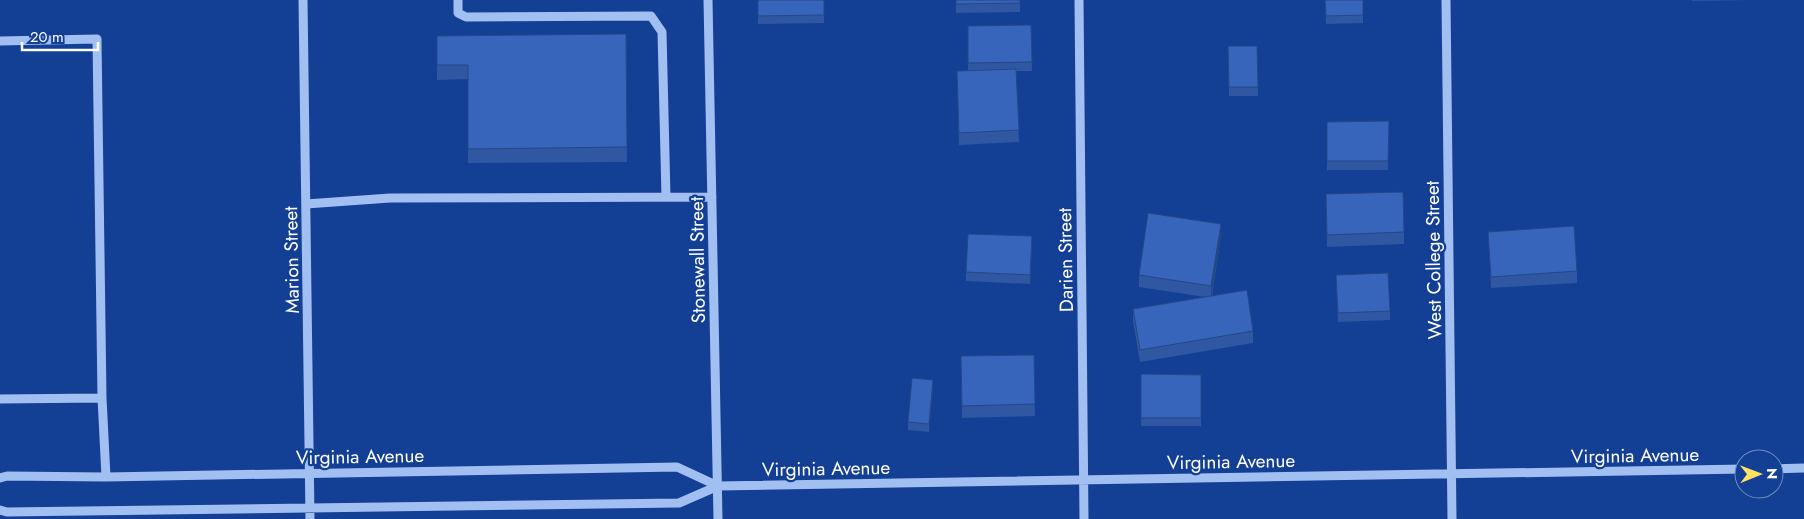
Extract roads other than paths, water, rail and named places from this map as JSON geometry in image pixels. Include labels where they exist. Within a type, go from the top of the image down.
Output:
[{"type":"street","name":"Marion Street","points":[[303,0],[310,519]]},
{"type":"street","points":[[458,0],[458,13],[466,17],[651,16],[662,32],[666,197]]},
{"type":"street","name":"Stonewall Street","points":[[708,0],[718,519]]},
{"type":"street","name":"Darien Street","points":[[1079,0],[1084,519]]},
{"type":"street","name":"West College Street","points":[[1446,0],[1452,519]]},
{"type":"street","points":[[0,41],[97,39],[102,398],[106,477]]},
{"type":"street","points":[[306,204],[390,198],[712,197]]},
{"type":"street","points":[[0,400],[102,398]]},
{"type":"street","name":"Virginia Avenue","points":[[0,478],[7,476],[106,477],[677,467],[718,486]]},
{"type":"street","points":[[1784,469],[1804,468]]},
{"type":"street","name":"Virginia Avenue","points":[[0,510],[16,512],[310,509],[679,503],[718,486],[1734,469]]}]
